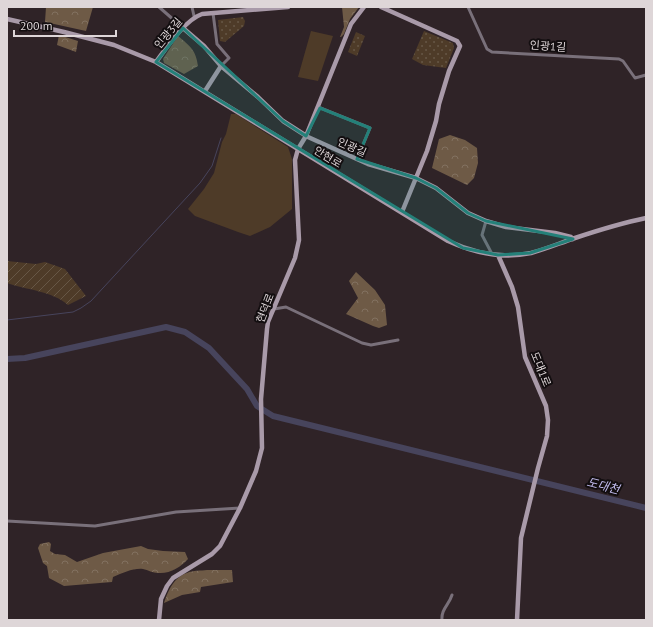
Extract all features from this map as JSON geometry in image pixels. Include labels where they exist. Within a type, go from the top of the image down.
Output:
[{"type":"street","name":"인광길","points":[[159,7],[204,46],[221,66],[258,97],[283,121],[306,136],[368,164],[416,178],[436,188],[468,213],[486,221],[506,227],[555,233],[573,238]]},
{"type":"street","name":"인광3길","points":[[192,7],[194,16]]},
{"type":"street","name":"인광3길","points":[[156,62],[173,38],[194,16],[202,14],[288,7]]},
{"type":"street","name":"현덕로","points":[[159,620],[161,599],[167,586],[174,578],[212,554],[220,546],[240,508],[256,471],[261,455],[262,444],[262,404],[267,329],[295,258],[299,240],[295,168],[298,149],[306,136],[351,24],[364,7]]},
{"type":"street","points":[[381,7],[457,41],[460,46],[448,71],[427,151],[402,212]]},
{"type":"street","name":"인광1길","points":[[468,7],[487,49],[492,52],[619,59],[635,78],[646,75]]},
{"type":"street","points":[[205,91],[221,66],[229,58],[217,44],[213,13]]},
{"type":"street","name":"안현로","points":[[7,19],[114,45],[156,62],[448,241],[463,248],[492,255],[530,253],[618,224],[646,218]]},
{"type":"street","points":[[318,107],[370,128],[357,159]]},
{"type":"street","points":[[486,221],[482,235],[492,255]]},
{"type":"street","name":"도대1로","points":[[498,255],[512,287],[518,307],[525,357],[546,406],[548,420],[547,436],[521,538],[517,620]]},
{"type":"street","points":[[274,309],[286,307],[362,343],[371,345],[398,340]]},
{"type":"street","points":[[7,522],[95,526],[176,512],[240,508]]},
{"type":"street","points":[[442,620],[444,608],[450,602],[452,595]]},
{"type":"highlighted area","points":[[183,28],[283,121],[306,136],[320,108],[370,128],[357,159],[416,178],[436,188],[468,213],[486,221],[573,239],[530,253],[498,255],[463,248],[156,62]]},
{"type":"shaded area","points":[[243,17],[245,21],[244,26],[225,42],[220,41],[218,20]]},
{"type":"shaded area","points":[[311,31],[333,36],[318,81],[298,77]]},
{"type":"shaded area","points":[[424,31],[453,43],[454,48],[446,68],[423,65],[412,59]]},
{"type":"shaded area","points":[[356,32],[365,36],[357,56],[348,52]]},
{"type":"shaded area","points":[[231,114],[236,114],[288,147],[292,159],[292,209],[270,227],[250,236],[195,216],[188,209],[204,189],[214,173]]},
{"type":"shaded area","points":[[7,261],[36,264],[45,262],[65,269],[86,296],[68,305],[62,300],[47,294],[7,283]]},
{"type":"green space","points":[[46,7],[93,7],[86,31],[45,22]]},
{"type":"green space","points":[[342,7],[359,7],[350,19],[344,34],[340,37],[344,27]]},
{"type":"green space","points":[[59,35],[78,41],[76,52],[57,45]]},
{"type":"green space","points":[[178,36],[194,52],[198,66],[184,74],[164,63],[163,59]]},
{"type":"green space","points":[[450,135],[465,140],[477,148],[478,163],[474,178],[467,185],[432,168],[439,139]]},
{"type":"green space","points":[[356,272],[375,290],[385,305],[387,325],[379,328],[346,314],[358,298],[349,281]]},
{"type":"green space","points":[[49,542],[51,544],[50,551],[55,554],[65,555],[77,562],[103,553],[141,546],[148,549],[185,552],[188,559],[179,567],[167,572],[156,573],[143,569],[136,569],[113,577],[112,582],[64,586],[49,578],[47,566],[43,563],[38,548],[40,544]]},
{"type":"green space","points":[[232,570],[233,582],[201,587],[200,592],[182,595],[164,603],[170,589],[178,578],[189,572]]},
{"type":"waterway","points":[[7,320],[73,312],[91,301],[200,183],[212,166],[221,138]]},
{"type":"waterway","name":"도대천","points":[[7,359],[25,358],[166,327],[185,332],[209,348],[247,389],[257,406],[273,416],[646,508]]}]
